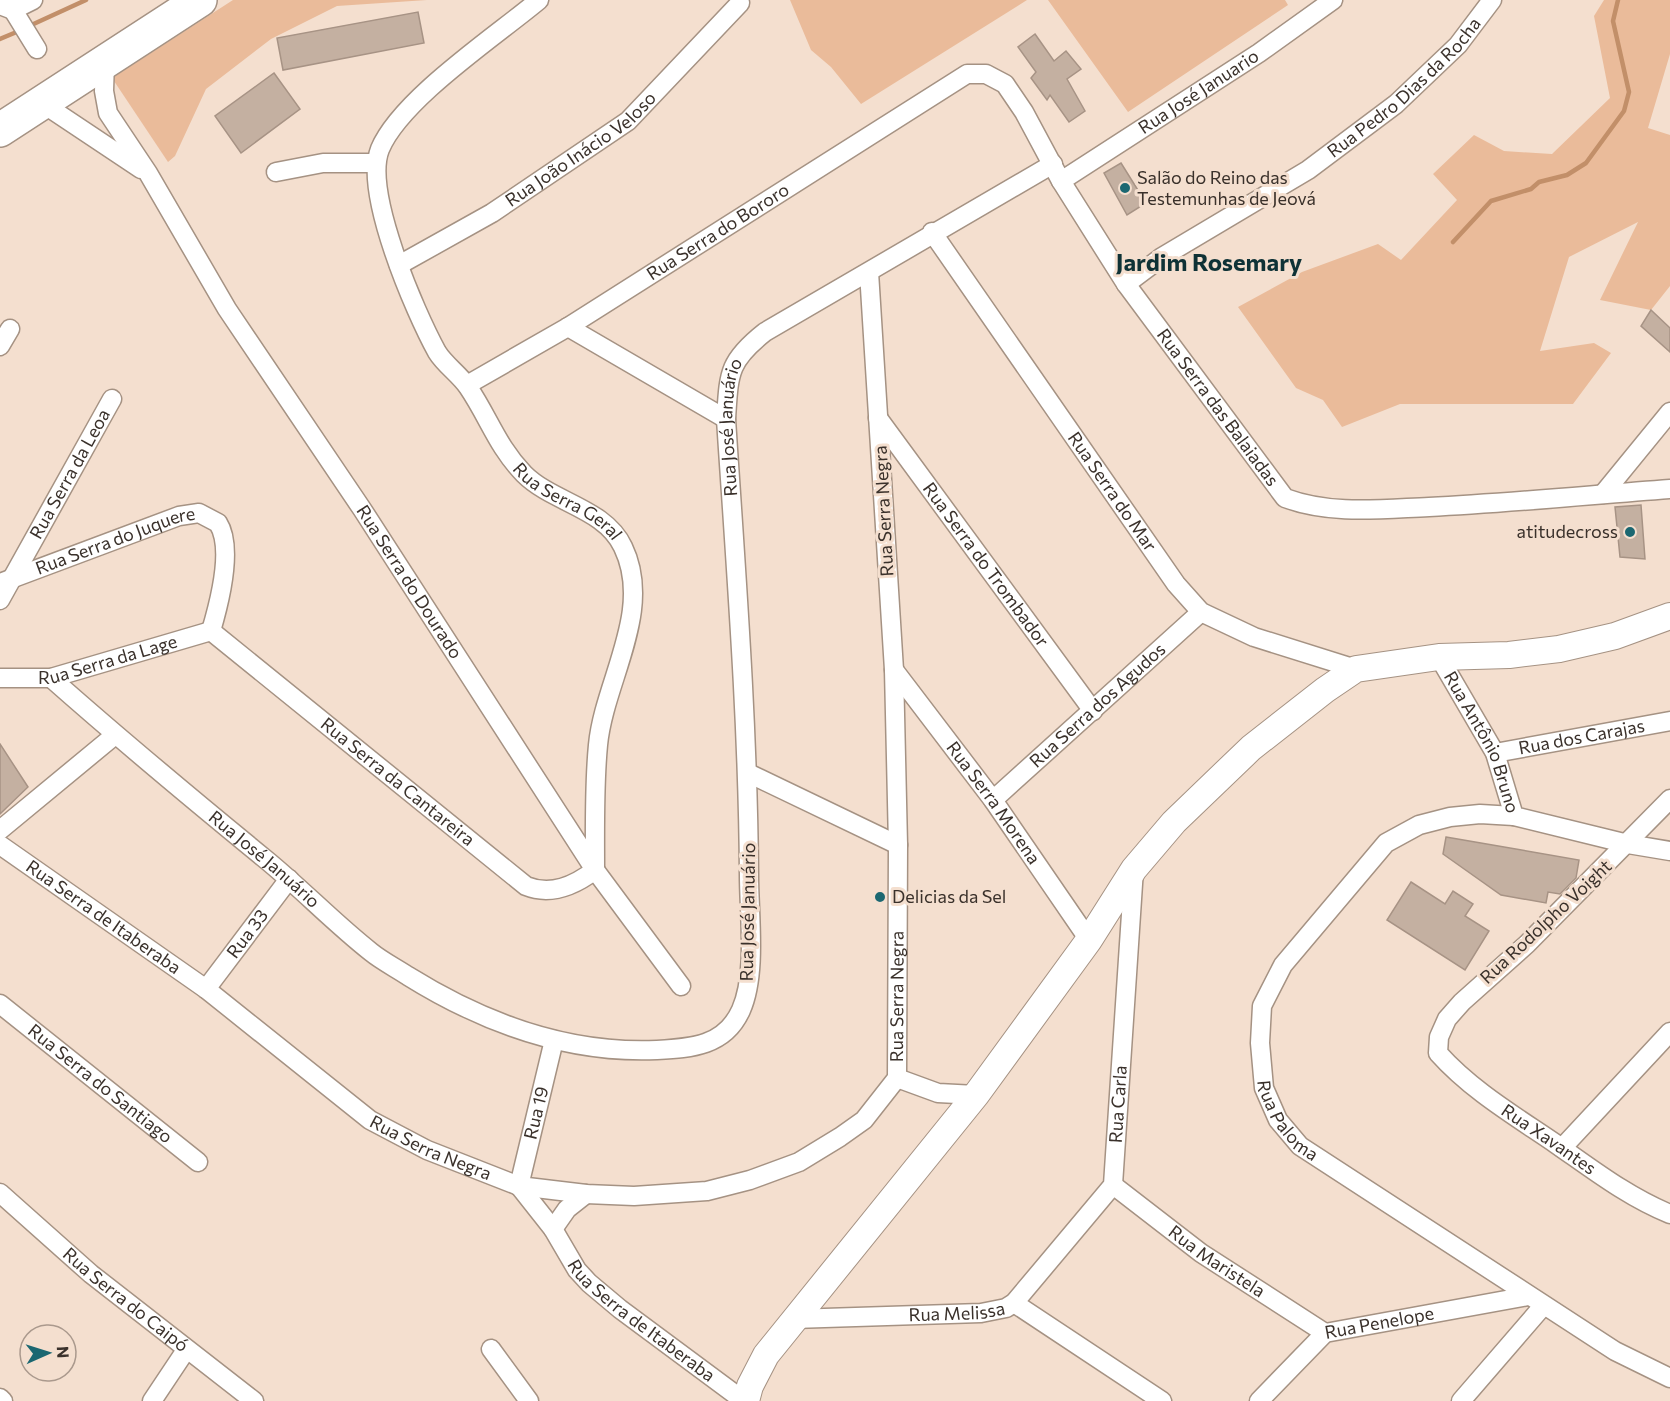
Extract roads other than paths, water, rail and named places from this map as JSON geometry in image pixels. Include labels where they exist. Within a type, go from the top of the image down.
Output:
[{"type":"highway","points":[[0,110],[170,0]]},
{"type":"highway","points":[[0,130],[200,0]]},
{"type":"street","points":[[33,0],[10,11],[34,44]]},
{"type":"street","name":"Rua Pedro Dias da Rocha","points":[[1126,284],[1162,257],[1308,170],[1396,104],[1458,45],[1492,0]]},
{"type":"street","name":"Rua José Januario","points":[[1061,181],[1327,2]]},
{"type":"street","points":[[276,172],[322,163],[376,163],[390,132],[429,89],[532,3]]},
{"type":"street","name":"Rua João Inácio Veloso","points":[[399,265],[492,213],[628,121],[740,3]]},
{"type":"street","name":"Rua Serra do Dourado","points":[[105,61],[105,103],[114,124],[148,173],[227,309],[362,509],[595,870],[681,986]]},
{"type":"street","name":"Rua Serra das Balaiadas","points":[[966,74],[986,74],[1005,84],[1024,112],[1061,181],[1126,284],[1285,498],[1304,505],[1332,510],[1520,502],[1670,489]]},
{"type":"street","name":"Rua Serra do Bororo","points":[[467,385],[568,327],[966,74]]},
{"type":"street","name":"Rua Serra do Dourado","points":[[42,104],[148,173]]},
{"type":"street","points":[[98,141],[114,124]]},
{"type":"street","name":"Rua Serra Geral","points":[[376,163],[380,201],[399,265],[414,306],[438,354],[467,385],[505,454],[530,480],[604,522],[614,532],[628,561],[632,613],[627,639],[603,709],[598,745],[595,870]]},
{"type":"street","name":"Rua José Januário","points":[[51,678],[115,735],[289,879],[374,954],[431,990],[486,1019],[554,1040],[624,1049],[682,1049],[709,1042],[727,1034],[743,1006],[748,985],[748,773],[726,419],[728,386],[738,355],[765,332],[869,272],[932,232],[1053,164]]},
{"type":"street","name":"Rua Serra do Mar","points":[[932,232],[1176,584],[1201,612],[1254,637],[1356,669]]},
{"type":"street","name":"Rua Serra Negra","points":[[206,989],[370,1120],[427,1150],[519,1186],[586,1194],[675,1194],[707,1191],[750,1180],[799,1162],[864,1120],[897,1078],[898,845],[894,670],[869,272]]},
{"type":"street","points":[[568,327],[726,419]]},
{"type":"street","points":[[0,346],[10,329]]},
{"type":"street","name":"Rua Serra da Leoa","points":[[0,600],[5,582],[112,399]]},
{"type":"street","points":[[1603,494],[1670,412]]},
{"type":"street","name":"Rua Serra do Trombador","points":[[878,418],[1093,711]]},
{"type":"street","name":"Rua Serra do Juquere","points":[[5,582],[178,516],[199,513],[218,523],[225,542],[221,590],[211,631]]},
{"type":"street","name":"Rua Serra dos Agudos","points":[[993,800],[1201,612]]},
{"type":"street","points":[[745,1401],[766,1355],[976,1095],[1089,940],[1134,869],[1174,822],[1251,748],[1325,690],[1356,669],[1438,657],[1509,655],[1559,649],[1615,636],[1670,616]]},
{"type":"street","name":"Rua Serra da Cantareira","points":[[211,631],[526,886],[546,891],[559,889],[571,886],[595,870]]},
{"type":"street","name":"Rua Serra da Lage","points":[[0,678],[51,678],[211,631]]},
{"type":"street","name":"Rua Antônio Bruno","points":[[1438,657],[1495,753],[1514,816],[1628,844],[1670,851]]},
{"type":"street","name":"Rua Serra Morena","points":[[894,670],[993,800],[1089,940]]},
{"type":"street","name":"Rua dos Carajas","points":[[1495,753],[1670,721]]},
{"type":"street","points":[[0,830],[115,735]]},
{"type":"street","points":[[748,773],[898,845]]},
{"type":"street","name":"Rua Rodolpho Voight","points":[[1438,1053],[1438,1036],[1447,1019],[1462,1002],[1527,944],[1670,799]]},
{"type":"street","name":"Rua Paloma","points":[[1514,816],[1480,814],[1450,817],[1419,825],[1386,843],[1282,965],[1262,1006],[1260,1043],[1264,1088],[1278,1120],[1300,1146],[1615,1351],[1669,1378]]},
{"type":"street","name":"Rua Serra de Itaberaba","points":[[0,845],[206,989]]},
{"type":"street","name":"Rua Carla","points":[[1113,1185],[1134,869]]},
{"type":"street","name":"Rua 33","points":[[206,989],[289,879]]},
{"type":"street","name":"Rua Serra do Santiago","points":[[0,1004],[198,1162]]},
{"type":"street","points":[[1562,1148],[1670,1032]]},
{"type":"street","name":"Rua 19","points":[[519,1186],[554,1040]]},
{"type":"street","name":"Rua Xavantes","points":[[1438,1053],[1454,1071],[1478,1090],[1612,1184],[1670,1214]]},
{"type":"street","points":[[897,1078],[938,1092],[976,1095]]},
{"type":"street","points":[[1014,1303],[1113,1185]]},
{"type":"street","name":"Rua Maristela","points":[[1113,1185],[1201,1253],[1325,1333]]},
{"type":"street","name":"Rua Serra de Itaberaba","points":[[519,1186],[553,1229],[577,1270],[589,1283],[620,1309],[745,1401]]},
{"type":"street","name":"Rua Serra do Caipó","points":[[0,1193],[91,1274],[254,1401]]},
{"type":"street","points":[[553,1229],[567,1209],[586,1194]]},
{"type":"street","points":[[1461,1401],[1536,1301]]},
{"type":"street","name":"Rua Penelope","points":[[1259,1401],[1325,1333],[1536,1301]]},
{"type":"street","name":"Rua Melissa","points":[[793,1319],[981,1313],[1006,1308],[1014,1303],[1162,1401]]},
{"type":"street","points":[[490,1349],[529,1401]]},
{"type":"street","points":[[152,1401],[186,1350]]},
{"type":"waterway","points":[[27,27],[86,0]]},
{"type":"waterway","points":[[1453,242],[1491,201],[1531,189],[1539,182],[1567,175],[1586,163],[1624,111],[1629,92],[1613,21],[1618,0]]},
{"type":"waterway","points":[[0,39],[19,31]]},
{"type":"place","name":"Salão do Reino das Testemunhas de Jeová","points":[[1125,188]]},
{"type":"place","name":"atitudecross","points":[[1630,532]]},
{"type":"place","name":"Delicias da Sel","points":[[880,897]]},
{"type":"district","name":"Jardim Rosemary","points":[[1209,263]]}]
